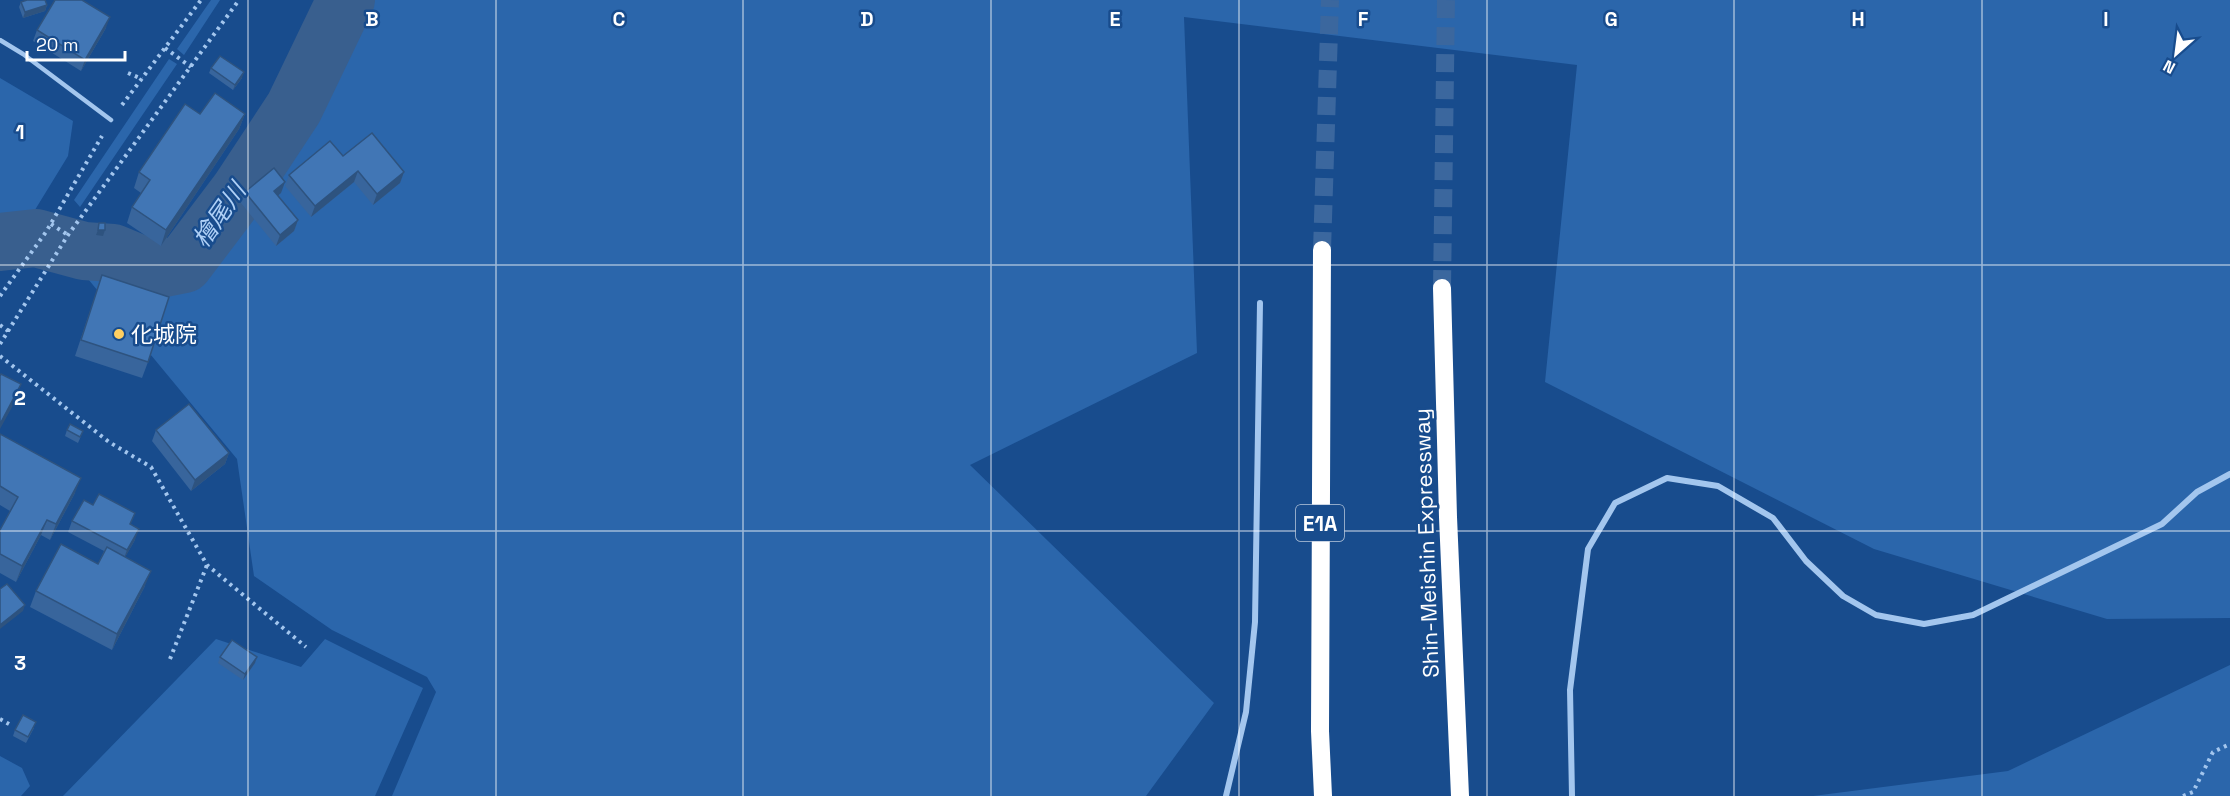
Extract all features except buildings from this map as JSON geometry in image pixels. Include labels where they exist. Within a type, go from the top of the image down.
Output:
[{"type":"highway","name":"E1A","points":[[1322,250],[1320,731],[1323,796]]},
{"type":"highway","name":"Shin-Meishin Expressway","points":[[1442,288],[1448,517],[1460,796]]},
{"type":"street","points":[[1226,796],[1246,712],[1255,622],[1260,303]]},
{"type":"street","points":[[1572,796],[1570,690],[1588,549],[1615,503],[1667,478],[1718,486],[1773,518],[1806,561],[1843,596],[1876,615],[1924,624],[1973,615],[2162,524],[2197,492],[2230,474]]},
{"type":"lane","points":[[0,40],[23,54],[111,120]]},
{"type":"path","points":[[0,296],[51,224],[111,120],[201,0]]},
{"type":"path","points":[[0,344],[68,235],[239,0]]},
{"type":"path","points":[[165,48],[191,67]]},
{"type":"path","points":[[128,73],[142,79]]},
{"type":"path","points":[[51,224],[68,235]]},
{"type":"path","points":[[0,325],[8,331]]},
{"type":"path","points":[[0,356],[109,442],[151,467],[207,565],[306,647]]},
{"type":"path","points":[[170,659],[207,565]]},
{"type":"path","points":[[0,719],[9,724]]},
{"type":"path","points":[[2183,796],[2193,792],[2213,752],[2230,744]]},
{"type":"shaded area","points":[[211,0],[220,0],[184,55],[177,49]]},
{"type":"shaded area","points":[[336,0],[2230,0],[2230,618],[2107,619],[1874,549],[1545,382],[1577,65],[1184,17],[1197,353],[970,465],[1214,703],[1146,796],[392,796],[436,692],[427,677],[332,630],[254,576],[237,459],[69,256],[115,245],[157,260],[180,258],[285,108],[324,30]]},
{"type":"shaded area","points":[[169,59],[177,64],[80,207],[74,200]]},
{"type":"shaded area","points":[[0,78],[73,121],[68,156],[0,267]]},
{"type":"shaded area","points":[[216,639],[301,667],[325,639],[423,688],[375,796],[63,796]]},
{"type":"shaded area","points":[[2230,665],[2230,796],[1813,796],[2008,771]]},
{"type":"shaded area","points":[[0,756],[22,768],[30,786],[21,796],[0,796]]},
{"type":"waterway","name":"檜尾川","points":[[0,242],[36,238],[84,251],[113,253],[154,270],[184,264],[240,190],[294,108],[346,0]]},
{"type":"tunnel","points":[[1322,250],[1330,0]]},
{"type":"tunnel","points":[[1442,288],[1446,0]]},
{"type":"place","name":"化城院","points":[[119,334]]}]
